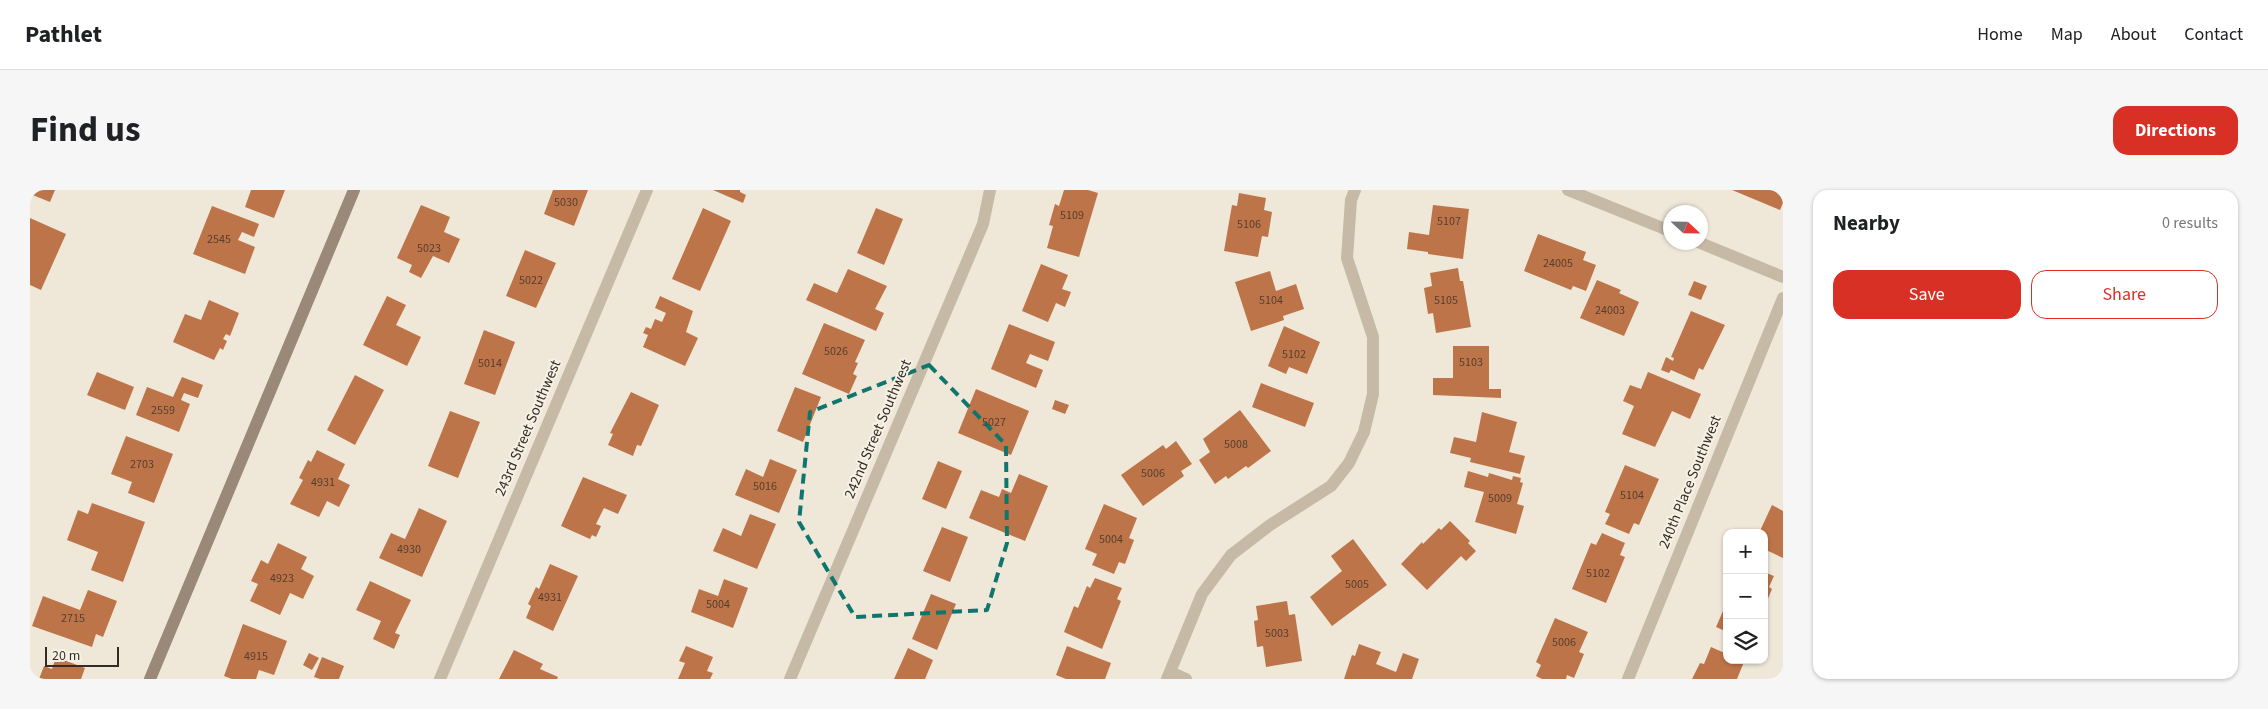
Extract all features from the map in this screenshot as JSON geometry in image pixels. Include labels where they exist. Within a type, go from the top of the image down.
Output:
[{"type":"main road","points":[[150,679],[354,190]]},
{"type":"street","name":"243rd Street Southwest","points":[[440,679],[646,190]]},
{"type":"street","name":"242nd Street Southwest","points":[[790,679],[983,224],[990,190]]},
{"type":"street","points":[[1186,679],[1168,676],[1202,594],[1231,555],[1270,525],[1331,486],[1349,463],[1364,432],[1373,394],[1373,337],[1347,258],[1352,200],[1356,190]]},
{"type":"street","points":[[1568,190],[1663,228]]},
{"type":"street","points":[[1708,246],[1783,277]]},
{"type":"street","name":"240th Place Southwest","points":[[1628,679],[1783,298]]},
{"type":"highlighted area","points":[[929,365],[1006,445],[1007,543],[987,610],[855,617],[799,522],[810,412]]},
{"type":"building","points":[[30,190],[55,190],[50,202],[30,194]]},
{"type":"building","points":[[251,190],[285,190],[274,218],[245,207]]},
{"type":"building","points":[[553,190],[588,190],[574,226],[544,214]]},
{"type":"building","points":[[713,190],[740,190],[740,192],[746,195],[743,203]]},
{"type":"building","points":[[1064,190],[1088,190],[1098,193],[1079,257],[1047,248],[1053,226],[1049,225],[1055,204],[1059,206]]},
{"type":"building","points":[[1732,190],[1783,190],[1783,203],[1780,210]]},
{"type":"building","points":[[1239,193],[1266,198],[1264,210],[1272,212],[1268,237],[1262,236],[1258,257],[1224,251],[1232,205],[1237,206]]},
{"type":"building","points":[[421,205],[450,217],[444,232],[460,239],[449,263],[433,256],[421,278],[409,272],[412,265],[397,258]]},
{"type":"building","points":[[1433,205],[1469,209],[1463,259],[1407,249],[1409,232],[1429,235]]},
{"type":"building","points":[[212,206],[259,224],[254,237],[242,232],[238,240],[255,247],[245,274],[193,254]]},
{"type":"building","points":[[703,208],[731,221],[700,291],[672,279]]},
{"type":"building","points":[[876,208],[903,219],[884,265],[857,253]]},
{"type":"building","points":[[30,218],[66,234],[41,290],[30,285]]},
{"type":"building","points":[[1538,234],[1586,252],[1583,260],[1596,265],[1586,291],[1573,286],[1571,290],[1524,271]]},
{"type":"building","points":[[525,250],[556,263],[536,308],[506,296]]},
{"type":"building","points":[[1041,264],[1068,275],[1062,289],[1071,292],[1065,307],[1056,303],[1048,322],[1022,311]]},
{"type":"building","points":[[1458,268],[1460,281],[1463,281],[1471,327],[1436,333],[1433,313],[1428,314],[1424,288],[1432,286],[1430,273]]},
{"type":"building","points":[[848,269],[887,286],[875,309],[884,313],[876,331],[806,300],[814,283],[837,293]]},
{"type":"building","points":[[1270,271],[1276,291],[1296,284],[1304,309],[1283,316],[1284,320],[1251,331],[1235,282]]},
{"type":"building","points":[[1597,280],[1621,290],[1619,293],[1639,302],[1624,336],[1580,318]]},
{"type":"building","points":[[1694,281],[1707,286],[1701,300],[1688,295]]},
{"type":"building","points":[[387,296],[406,305],[396,325],[421,337],[407,366],[363,345]]},
{"type":"building","points":[[660,296],[693,311],[686,332],[698,338],[685,366],[643,347],[648,335],[643,333],[646,327],[651,329],[655,319],[662,322],[666,313],[655,308]]},
{"type":"building","points":[[209,300],[239,313],[230,336],[226,334],[223,339],[227,341],[223,350],[220,348],[214,360],[173,342],[185,314],[201,320]]},
{"type":"building","points":[[1691,311],[1725,325],[1703,370],[1699,368],[1694,380],[1671,370],[1669,373],[1661,370],[1666,357],[1673,361],[1674,358],[1671,357]]},
{"type":"building","points":[[824,323],[865,340],[855,362],[858,363],[853,374],[857,376],[849,394],[802,374]]},
{"type":"building","points":[[1009,324],[1055,342],[1048,361],[1030,354],[1026,363],[1043,370],[1036,388],[991,369]]},
{"type":"building","points":[[1284,326],[1320,342],[1307,374],[1289,367],[1286,374],[1268,366]]},
{"type":"building","points":[[484,330],[515,342],[495,395],[464,384]]},
{"type":"building","points":[[1453,346],[1489,346],[1489,389],[1501,389],[1501,398],[1433,395],[1433,378],[1453,378]]},
{"type":"building","points":[[97,372],[134,387],[125,410],[87,395]]},
{"type":"building","points":[[1648,372],[1701,394],[1690,419],[1672,411],[1655,447],[1622,434],[1634,406],[1623,401],[1630,385],[1641,389]]},
{"type":"building","points":[[355,375],[384,390],[355,445],[327,430]]},
{"type":"building","points":[[182,377],[203,385],[198,398],[184,393],[181,400],[190,404],[179,432],[136,415],[147,387],[173,397]]},
{"type":"building","points":[[1261,383],[1314,403],[1305,427],[1252,407]]},
{"type":"building","points":[[795,387],[821,397],[803,442],[777,431]]},
{"type":"building","points":[[976,389],[1029,411],[1011,455],[958,433]]},
{"type":"building","points":[[631,392],[659,405],[641,446],[637,445],[633,456],[608,445],[613,434],[610,433]]},
{"type":"building","points":[[1055,400],[1069,405],[1065,414],[1052,409]]},
{"type":"building","points":[[1240,410],[1271,451],[1248,468],[1246,466],[1228,479],[1226,476],[1215,484],[1199,460],[1210,452],[1203,439]]},
{"type":"building","points":[[450,411],[480,422],[458,478],[428,466]]},
{"type":"building","points":[[1482,412],[1517,422],[1509,452],[1525,456],[1520,474],[1470,462],[1471,458],[1450,453],[1454,437],[1476,442]]},
{"type":"building","points":[[126,436],[173,454],[154,503],[128,493],[132,482],[111,474]]},
{"type":"building","points":[[1176,441],[1192,464],[1181,471],[1184,476],[1143,506],[1121,475],[1163,445],[1166,449]]},
{"type":"building","points":[[317,450],[345,464],[338,479],[350,485],[339,507],[327,501],[319,517],[290,504],[303,480],[299,478],[308,460],[311,462]]},
{"type":"building","points":[[770,459],[797,470],[779,513],[735,495],[746,469],[763,477]]},
{"type":"building","points":[[938,461],[962,471],[946,509],[922,499]]},
{"type":"building","points":[[1625,465],[1659,479],[1639,525],[1634,523],[1629,534],[1605,524],[1610,514],[1605,512]]},
{"type":"building","points":[[1468,471],[1488,477],[1489,473],[1512,480],[1513,476],[1521,478],[1520,482],[1523,483],[1517,504],[1524,506],[1516,534],[1475,522],[1484,492],[1464,487]]},
{"type":"building","points":[[1019,474],[1048,486],[1025,541],[969,518],[981,490],[999,497],[1002,489],[1011,493]]},
{"type":"building","points":[[583,477],[627,495],[618,514],[604,508],[596,524],[601,526],[596,537],[592,535],[590,539],[561,526]]},
{"type":"building","points":[[92,503],[145,522],[123,582],[91,570],[98,552],[67,540],[78,510],[88,514]]},
{"type":"building","points":[[1104,504],[1137,518],[1129,538],[1134,540],[1125,564],[1119,562],[1114,574],[1092,565],[1097,554],[1085,549]]},
{"type":"building","points":[[1772,505],[1783,511],[1783,558],[1768,551],[1768,529],[1761,529]]},
{"type":"building","points":[[419,508],[447,521],[422,577],[379,558],[391,533],[405,539]]},
{"type":"building","points":[[750,514],[776,524],[757,569],[713,551],[723,528],[741,536]]},
{"type":"building","points":[[1450,521],[1470,541],[1468,543],[1476,551],[1466,561],[1461,556],[1427,590],[1401,564],[1422,542],[1423,544],[1439,528],[1441,530]]},
{"type":"building","points":[[942,527],[968,537],[950,582],[923,571]]},
{"type":"building","points":[[1602,533],[1625,543],[1620,555],[1625,557],[1606,603],[1572,589],[1591,543],[1596,545]]},
{"type":"building","points":[[1353,539],[1387,585],[1332,626],[1310,597],[1342,571],[1331,556]]},
{"type":"building","points":[[278,543],[307,557],[301,569],[314,576],[303,599],[290,593],[280,615],[250,601],[258,584],[251,581],[261,560],[268,564]]},
{"type":"building","points":[[550,564],[578,576],[553,631],[526,618],[531,606],[528,604],[536,587],[539,589]]},
{"type":"building","points":[[1768,574],[1774,576],[1769,587],[1772,589],[1768,598]]},
{"type":"building","points":[[1095,578],[1122,588],[1117,599],[1121,601],[1102,649],[1064,632],[1074,606],[1078,608],[1087,586],[1090,588]]},
{"type":"building","points":[[724,579],[748,588],[733,628],[691,612],[699,589],[718,596]]},
{"type":"building","points":[[370,581],[411,600],[395,633],[400,635],[394,649],[373,639],[381,621],[356,610]]},
{"type":"building","points":[[88,590],[117,601],[103,637],[96,634],[92,647],[32,626],[43,596],[80,610]]},
{"type":"building","points":[[931,594],[956,604],[937,650],[912,639]]},
{"type":"building","points":[[1287,601],[1289,615],[1295,614],[1302,661],[1266,667],[1263,646],[1257,647],[1254,621],[1258,620],[1256,606]]},
{"type":"building","points":[[1723,611],[1723,630],[1716,627]]},
{"type":"building","points":[[1555,618],[1588,632],[1579,652],[1584,654],[1574,678],[1567,675],[1566,679],[1542,679],[1536,676],[1541,665],[1536,662]]},
{"type":"building","points":[[243,624],[287,641],[274,675],[259,670],[256,679],[232,679],[224,676]]},
{"type":"building","points":[[1359,644],[1381,652],[1376,664],[1396,672],[1403,653],[1419,659],[1412,679],[1344,679],[1352,655],[1355,656]]},
{"type":"building","points":[[686,646],[713,657],[707,671],[713,673],[710,679],[678,679],[685,663],[679,661]]},
{"type":"building","points":[[1067,646],[1111,663],[1105,679],[1066,679],[1056,675]]},
{"type":"building","points":[[1711,647],[1723,652],[1723,664],[1743,664],[1737,679],[1692,679],[1700,663],[1704,664]]},
{"type":"building","points":[[908,648],[933,660],[925,679],[894,679]]},
{"type":"building","points":[[514,650],[543,664],[540,669],[558,677],[557,679],[499,679]]},
{"type":"building","points":[[309,653],[319,658],[312,670],[303,665]]},
{"type":"building","points":[[56,657],[85,668],[81,679],[39,679],[44,666],[52,669]]},
{"type":"building","points":[[322,657],[344,666],[339,679],[320,679],[314,677]]}]
